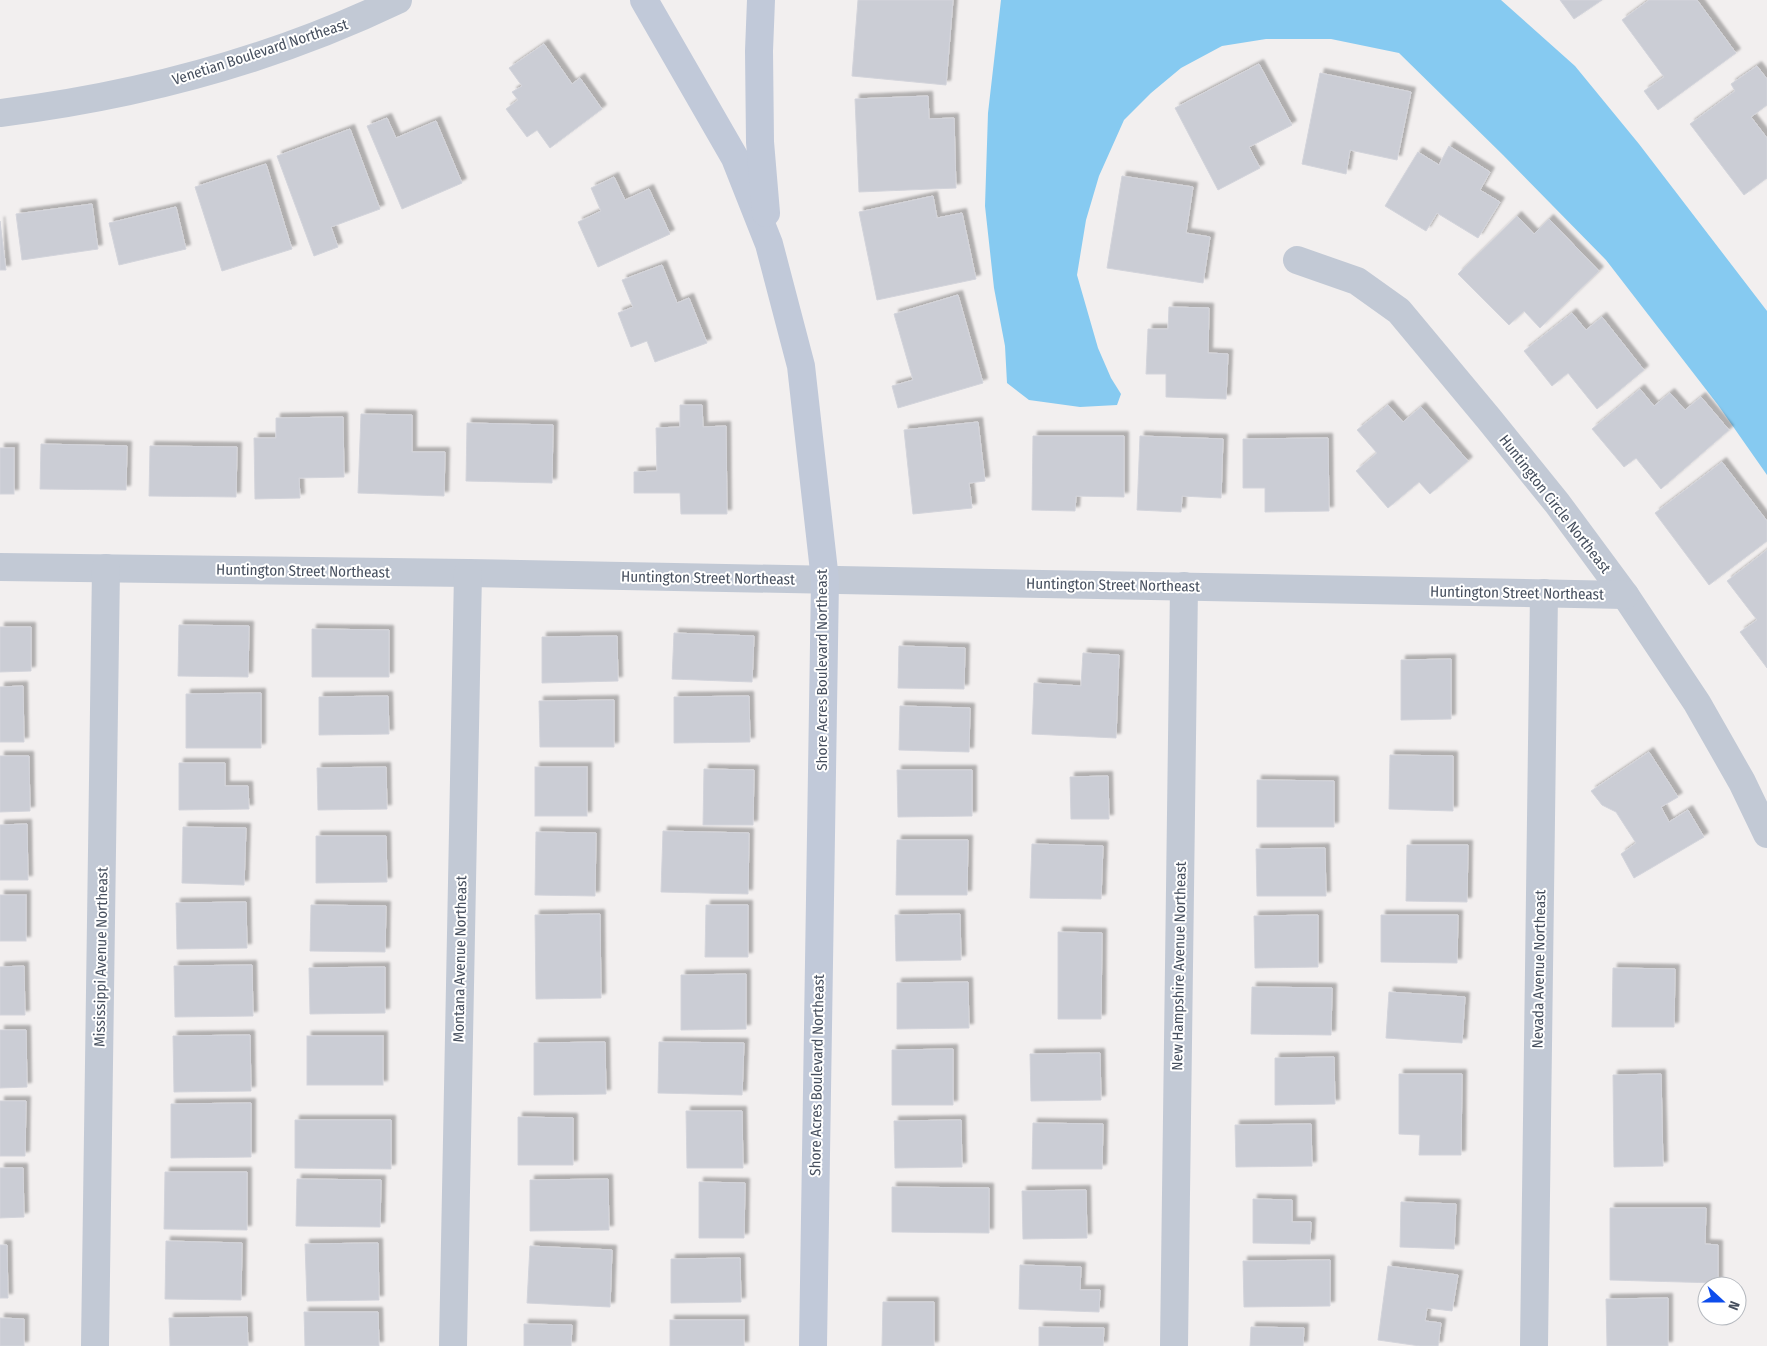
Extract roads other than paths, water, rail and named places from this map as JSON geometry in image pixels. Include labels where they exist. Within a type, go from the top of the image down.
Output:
[{"type":"street","name":"Venetian Boulevard Northeast","points":[[0,113],[112,95],[198,75],[353,22],[398,0]]},
{"type":"street","name":"Shore Acres Boulevard Northeast","points":[[644,0],[735,158],[769,244],[801,366],[825,580],[813,1346]]},
{"type":"street","points":[[761,0],[759,51],[760,142],[769,244]]},
{"type":"street","name":"Huntington Circle Northeast","points":[[1298,260],[1357,281],[1399,311],[1557,503],[1625,595],[1697,704],[1742,782],[1767,834]]},
{"type":"street","name":"Huntington Street Northeast","points":[[0,567],[468,573],[1625,595]]},
{"type":"street","name":"Mississippi Avenue Northeast","points":[[95,1346],[106,568]]},
{"type":"street","name":"Montana Avenue Northeast","points":[[453,1346],[468,573]]},
{"type":"street","name":"New Hampshire Avenue Northeast","points":[[1174,1346],[1184,586]]},
{"type":"street","name":"Nevada Avenue Northeast","points":[[1534,1346],[1544,593]]},
{"type":"water","points":[[1001,0],[1501,0],[1575,66],[1639,144],[1767,311],[1767,475],[1718,405],[1606,260],[1503,155],[1399,53],[1331,39],[1266,39],[1222,46],[1181,68],[1151,93],[1124,120],[1099,176],[1086,220],[1077,275],[1098,348],[1111,378],[1121,394],[1117,405],[1080,407],[1029,400],[1007,383],[1005,346],[994,288],[985,206],[988,113]]}]
